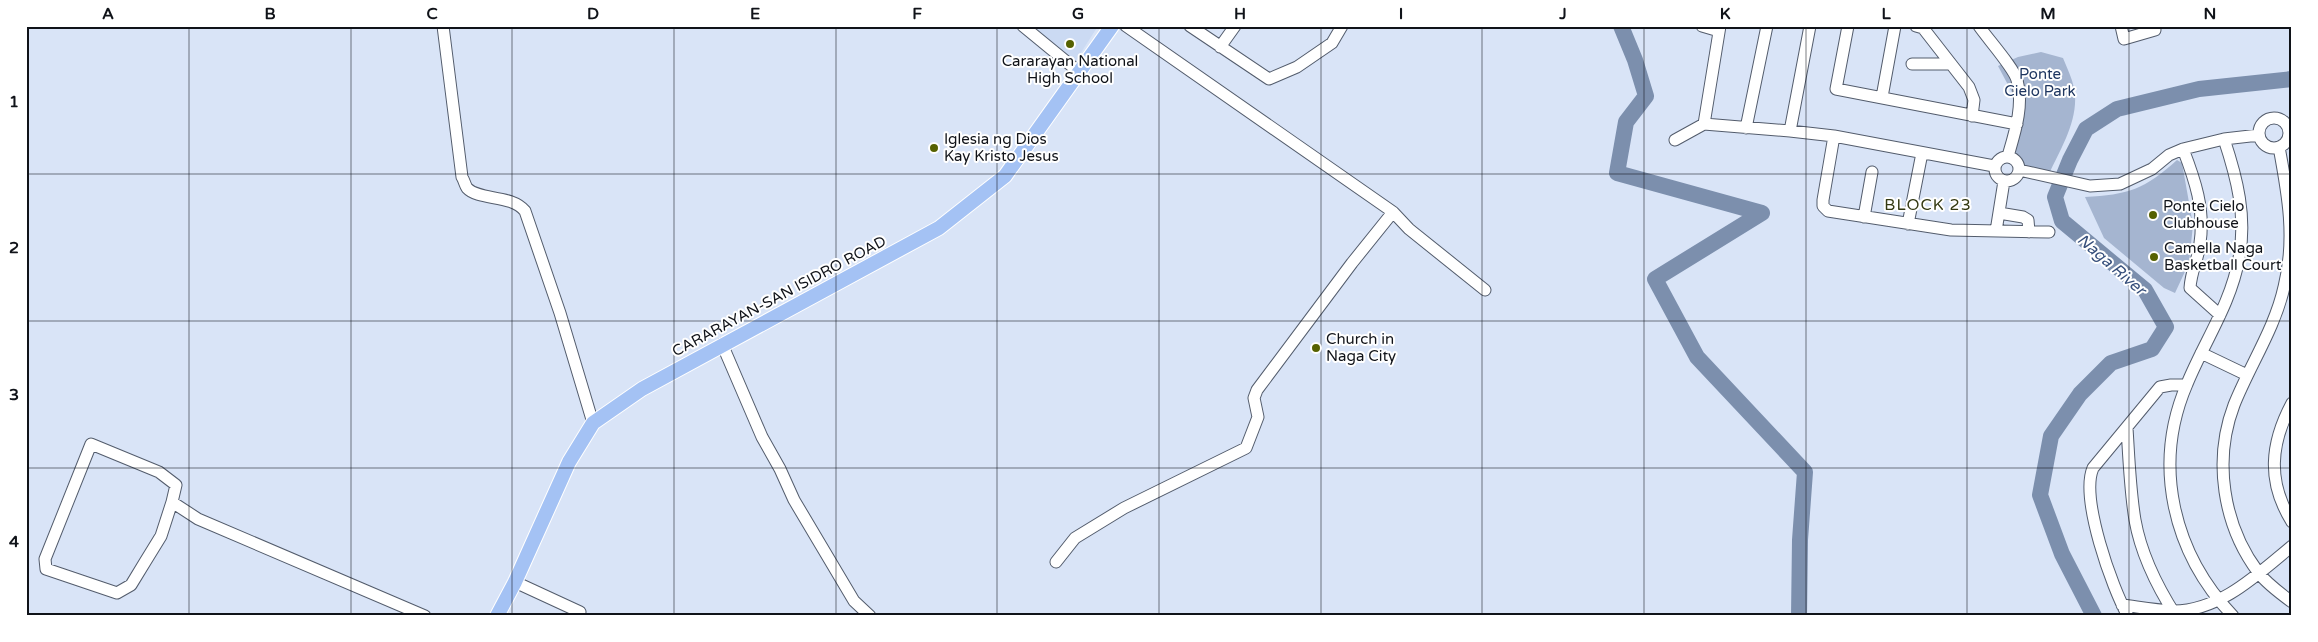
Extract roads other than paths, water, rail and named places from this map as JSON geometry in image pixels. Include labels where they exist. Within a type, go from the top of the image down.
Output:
[{"type":"main road","name":"CARARAYAN-SAN ISIDRO ROAD","points":[[497,616],[515,582],[569,462],[593,423],[642,389],[938,228],[1005,176],[1112,26]]},
{"type":"street","points":[[444,26],[462,177],[467,188],[474,192],[520,204],[525,212],[560,313],[593,423]]},
{"type":"street","points":[[1023,26],[1079,72]]},
{"type":"street","points":[[1126,26],[1393,212],[1409,229],[1485,290]]},
{"type":"street","points":[[1190,26],[1269,79],[1297,67],[1332,43],[1342,26]]},
{"type":"street","points":[[1220,47],[1235,26]]},
{"type":"street","points":[[1702,26],[1720,28],[1704,124]]},
{"type":"street","points":[[1746,128],[1767,26]]},
{"type":"street","points":[[1790,131],[1810,26]]},
{"type":"street","points":[[1848,26],[1836,89],[2016,124]]},
{"type":"street","points":[[1882,97],[1895,26]]},
{"type":"street","points":[[1916,26],[1923,28],[1969,87],[1974,100],[1972,116]]},
{"type":"street","points":[[1979,26],[2017,78],[2020,98],[2008,156]]},
{"type":"street","points":[[2121,26],[2124,39],[2155,30]]},
{"type":"street","points":[[1912,64],[1950,64]]},
{"type":"street","points":[[2277,119],[2282,121],[2288,129],[2288,135],[2284,144],[2279,147],[2266,146],[2259,135],[2262,124],[2266,121],[2277,119]]},
{"type":"street","points":[[1674,140],[1704,124],[1834,136],[1994,166]]},
{"type":"street","points":[[2019,170],[2102,187],[2120,184],[2144,174],[2169,155],[2183,149],[2224,139],[2259,135]]},
{"type":"street","points":[[1834,136],[1823,206],[1828,211],[1950,230],[2049,232]]},
{"type":"street","points":[[2224,139],[2240,196],[2242,235],[2233,287],[2186,385],[2170,449],[2171,488],[2180,533],[2199,573],[2232,616]]},
{"type":"street","points":[[2279,147],[2290,208],[2291,238],[2285,285],[2279,309],[2233,408],[2226,434],[2223,464],[2225,497],[2236,533],[2258,572],[2292,602]]},
{"type":"street","points":[[2183,149],[2200,198],[2200,241],[2198,255],[2191,272],[2190,288],[2220,316]]},
{"type":"street","points":[[1908,224],[1922,153]]},
{"type":"street","points":[[2008,156],[2015,160],[2019,170],[2014,179],[2004,181],[1995,174],[1994,166],[2001,158],[2008,156]]},
{"type":"street","points":[[1864,217],[1872,172]]},
{"type":"street","points":[[1996,231],[2004,181]]},
{"type":"street","points":[[1056,562],[1075,538],[1124,508],[1246,448],[1258,417],[1254,398],[1257,390],[1352,263],[1393,212]]},
{"type":"street","points":[[1999,213],[2023,217],[2028,220],[2029,232]]},
{"type":"street","points":[[722,344],[762,437],[780,469],[794,500],[854,601],[870,616]]},
{"type":"street","points":[[2201,353],[2247,375]]},
{"type":"street","points":[[2128,616],[2107,568],[2092,502],[2090,476],[2093,468],[2160,387],[2186,385]]},
{"type":"street","points":[[2292,403],[2280,429],[2273,459],[2276,490],[2282,506],[2292,522]]},
{"type":"street","points":[[2127,428],[2136,522],[2148,562],[2166,602],[2174,613]]},
{"type":"street","points":[[91,444],[159,472],[176,485],[172,502],[161,536],[131,585],[117,593],[46,570],[45,559],[91,444]]},
{"type":"street","points":[[172,502],[198,518],[425,616]]},
{"type":"street","points":[[2122,605],[2174,613],[2218,600],[2292,546]]},
{"type":"street","points":[[515,582],[580,612]]},
{"type":"waterway","points":[[1621,26],[1635,60],[1646,96],[1626,122],[1617,173],[1762,213],[1655,279],[1697,357],[1805,472],[1800,540],[1799,616]]},
{"type":"waterway","name":"Naga River","points":[[2094,616],[2062,554],[2040,495],[2051,436],[2080,394],[2111,363],[2152,349],[2166,327],[2145,290],[2062,221],[2055,197],[2070,160],[2086,129],[2117,109],[2199,89],[2292,79]]},
{"type":"place","name":"Cararayan National High School","points":[[1070,44]]},
{"type":"place","name":"Iglesia ng Dios Kay Kristo Jesus","points":[[934,148]]},
{"type":"place","name":"Ponte Cielo Clubhouse","points":[[2153,215]]},
{"type":"place","name":"Camella Naga Basketball Court","points":[[2154,257]]},
{"type":"place","name":"Church in Naga City","points":[[1316,348]]},
{"type":"district","name":"BLOCK 23","points":[[1928,204]]},
{"type":"park label","name":"Ponte Cielo Park","points":[[2040,82]]}]
